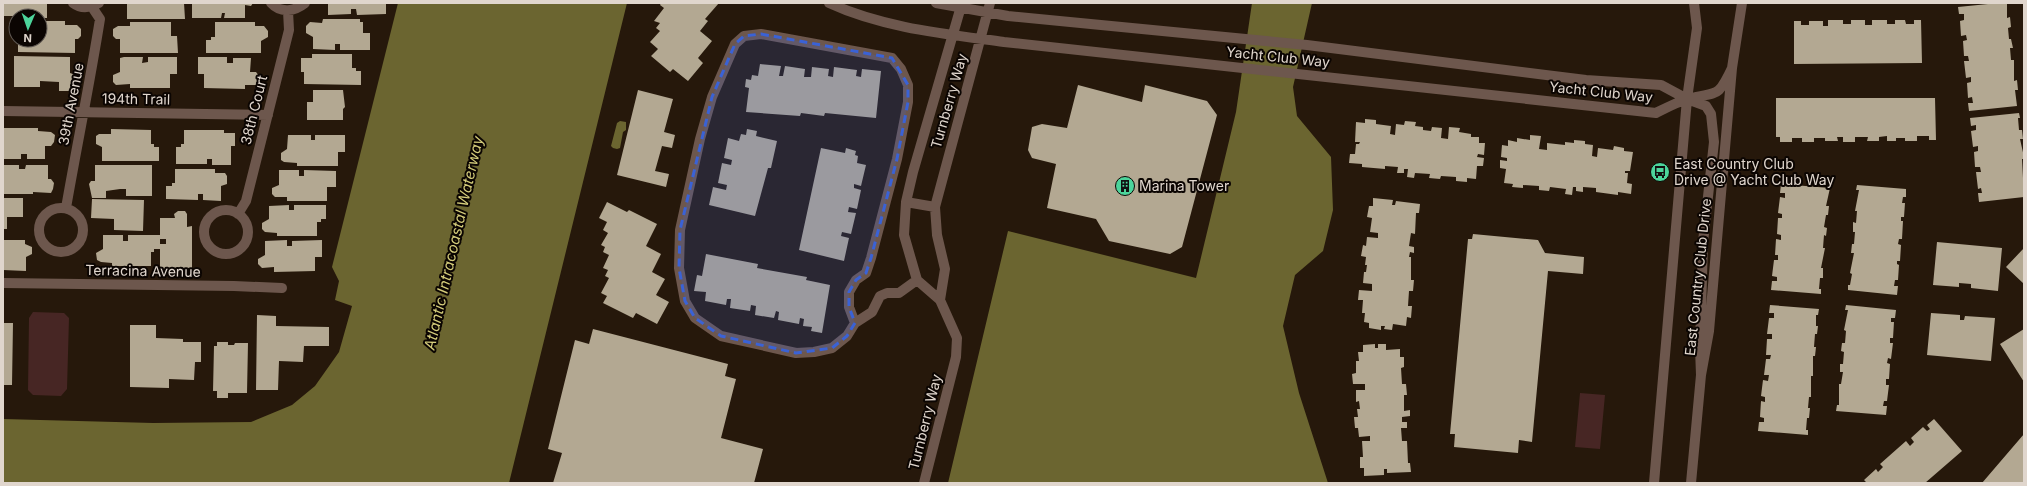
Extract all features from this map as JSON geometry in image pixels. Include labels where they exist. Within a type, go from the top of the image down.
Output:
[{"type":"street","name":"39th Avenue","points":[[66,208],[80,130],[85,112],[100,19],[95,5],[85,8],[73,3]]},
{"type":"street","points":[[271,3],[288,11],[298,8],[305,3]]},
{"type":"street","name":"Yacht Club Way","points":[[829,3],[851,13],[908,28],[982,39],[1656,113],[1687,99]]},
{"type":"street","name":"Yacht Club Way","points":[[936,3],[1307,45],[1586,80],[1661,85],[1687,99]]},
{"type":"street","name":"East Country Club Drive","points":[[1654,483],[1687,99],[1696,28],[1694,3]]},
{"type":"street","name":"East Country Club Drive","points":[[1691,483],[1701,374],[1709,331],[1732,68],[1742,3]]},
{"type":"street","name":"Turnberry Way","points":[[924,483],[956,357],[957,338],[940,300],[917,280],[904,235],[906,202],[913,172],[954,34],[961,5]]},
{"type":"street","name":"Turnberry Way","points":[[940,300],[945,269],[938,235],[935,207],[982,39],[989,8]]},
{"type":"street","name":"38th Court","points":[[238,214],[246,201],[289,30],[288,11]]},
{"type":"street","points":[[855,323],[849,307],[849,292],[856,280],[866,273],[871,258],[897,159],[908,102],[908,85],[901,69],[892,58],[761,34],[744,36],[735,44],[712,97],[700,139],[680,230],[679,268],[685,301],[695,318],[721,336],[796,353],[814,352],[832,348],[847,336],[855,323],[872,312],[880,296],[887,293],[899,293],[917,280]]},
{"type":"street","points":[[1687,99],[1708,96],[1722,89],[1732,68]]},
{"type":"street","points":[[1687,99],[1706,106],[1711,114],[1714,142],[1703,242],[1700,348],[1701,374]]},
{"type":"street","name":"194th Trail","points":[[3,111],[268,115]]},
{"type":"street","points":[[906,202],[935,207]]},
{"type":"street","points":[[56,208],[66,208],[78,216],[83,225],[82,235],[74,248],[58,252],[45,245],[40,237],[39,228],[41,220],[47,213],[56,208]]},
{"type":"street","points":[[222,210],[232,211],[238,214],[244,220],[248,228],[248,236],[245,244],[234,253],[227,255],[213,251],[204,240],[203,232],[206,222],[211,216],[222,210]]},
{"type":"street","name":"Terracina Avenue","points":[[3,283],[282,288]]},
{"type":"highlighted area","points":[[761,34],[892,58],[908,85],[908,102],[897,159],[871,258],[866,273],[856,280],[849,292],[849,307],[855,323],[847,336],[832,348],[796,353],[721,336],[695,318],[685,301],[679,268],[680,230],[712,97],[735,44],[744,36]]},
{"type":"shaded area","points":[[33,312],[64,313],[69,318],[67,389],[61,396],[33,395],[28,390],[29,318]]},
{"type":"shaded area","points":[[1580,393],[1605,395],[1600,449],[1575,447]]},
{"type":"water","name":"Atlantic Intracoastal Waterway","points":[[398,3],[627,3],[509,483],[3,483],[3,419],[153,423],[251,422],[292,405],[315,386],[339,352],[352,306],[335,300],[339,281],[332,267]]},
{"type":"water","points":[[1252,3],[1312,3],[1293,87],[1297,116],[1331,157],[1333,210],[1323,251],[1295,275],[1283,326],[1299,393],[1328,483],[948,483],[1008,231],[1196,278],[1236,112]]},
{"type":"water","points":[[620,121],[626,122],[626,130],[623,132],[620,148],[617,149],[611,146],[617,123]]},
{"type":"building","points":[[3,3],[47,3],[47,8],[8,8],[8,16],[3,16]]},
{"type":"building","points":[[127,3],[184,3],[185,19],[127,19]]},
{"type":"building","points":[[192,3],[253,3],[251,6],[245,5],[245,18],[224,18],[225,13],[222,13],[221,18],[192,18]]},
{"type":"building","points":[[328,3],[386,3],[386,14],[357,15],[356,9],[351,9],[351,14],[328,15]]},
{"type":"building","points":[[661,3],[719,3],[705,19],[708,21],[700,31],[712,41],[698,58],[703,63],[688,81],[673,69],[670,72],[651,56],[658,49],[650,42],[660,31],[656,28],[660,23],[654,21],[664,8],[660,5]]},
{"type":"building","points":[[2007,3],[2007,18],[2010,17],[2011,27],[2008,28],[2009,39],[2011,39],[2013,48],[2010,48],[2011,60],[2014,60],[2014,81],[2017,80],[2018,90],[2015,90],[2017,106],[1969,111],[1968,103],[1973,103],[1972,97],[1968,98],[1967,83],[1971,82],[1971,77],[1966,78],[1964,61],[1969,61],[1968,56],[1964,56],[1963,41],[1967,40],[1966,35],[1961,36],[1960,21],[1964,20],[1964,14],[1959,14],[1958,7]]},
{"type":"building","points":[[323,19],[360,19],[360,22],[363,22],[363,33],[370,33],[370,50],[340,50],[340,44],[335,44],[335,50],[313,49],[313,37],[306,33],[306,26],[310,22],[322,23]]},
{"type":"building","points":[[1828,20],[1843,20],[1843,24],[1851,24],[1851,20],[1865,20],[1865,25],[1872,25],[1872,20],[1887,20],[1887,24],[1895,24],[1895,20],[1905,20],[1906,24],[1914,24],[1914,20],[1921,20],[1922,63],[1794,64],[1794,21],[1801,21],[1801,25],[1809,25],[1809,21],[1823,21],[1823,26],[1828,26]]},
{"type":"building","points":[[48,21],[65,21],[65,25],[77,25],[81,29],[81,36],[78,39],[75,39],[75,53],[18,52],[18,48],[48,48]]},
{"type":"building","points":[[130,22],[171,22],[171,36],[177,36],[178,53],[120,53],[120,39],[116,39],[113,36],[113,29],[118,26],[130,26]]},
{"type":"building","points":[[215,22],[255,22],[255,26],[264,26],[268,31],[268,37],[261,41],[261,53],[206,53],[206,40],[211,40],[211,37],[215,37]]},
{"type":"building","points":[[312,54],[352,54],[352,68],[356,68],[356,71],[361,71],[361,85],[304,84],[304,72],[301,72],[301,58],[312,58]]},
{"type":"building","points":[[14,56],[70,57],[70,73],[76,75],[74,91],[59,91],[59,82],[40,81],[40,87],[14,87]]},
{"type":"building","points":[[143,57],[142,63],[148,62],[148,57],[177,57],[177,74],[170,74],[170,88],[130,88],[130,84],[116,85],[113,82],[113,75],[120,72],[120,58]]},
{"type":"building","points":[[198,57],[227,57],[227,63],[233,63],[233,58],[251,58],[250,72],[256,72],[259,76],[259,83],[257,85],[245,85],[245,89],[204,88],[204,74],[198,74]]},
{"type":"building","points":[[760,64],[781,66],[779,76],[783,76],[785,66],[805,69],[804,77],[811,77],[812,67],[829,69],[828,76],[833,77],[834,67],[857,70],[856,76],[861,77],[862,69],[881,71],[876,118],[825,113],[824,116],[801,113],[800,116],[746,112],[749,88],[745,87],[746,79],[751,80],[752,75],[758,76]]},
{"type":"building","name":"Marina Tower","points":[[1078,85],[1142,102],[1145,85],[1207,101],[1217,115],[1182,247],[1170,254],[1109,241],[1096,219],[1047,208],[1056,164],[1032,158],[1028,150],[1032,127],[1042,124],[1067,128]]},
{"type":"building","points":[[313,90],[343,90],[345,107],[343,109],[343,120],[307,120],[307,102],[313,102]]},
{"type":"building","points":[[638,90],[673,99],[664,132],[675,135],[672,148],[662,146],[655,171],[669,174],[666,187],[617,175]]},
{"type":"building","points":[[1776,98],[1935,98],[1936,140],[1929,140],[1929,136],[1917,136],[1917,141],[1905,141],[1905,138],[1896,138],[1896,141],[1887,141],[1887,136],[1879,137],[1879,141],[1867,141],[1868,137],[1855,137],[1855,142],[1843,142],[1843,137],[1837,137],[1838,141],[1825,141],[1825,138],[1814,138],[1814,142],[1802,142],[1802,138],[1792,138],[1792,142],[1780,142],[1780,137],[1776,137]]},
{"type":"building","points":[[2019,113],[2019,130],[2022,130],[2023,139],[2020,139],[2024,157],[2024,159],[2022,159],[2024,197],[1979,202],[1978,193],[1982,193],[1981,188],[1978,189],[1976,172],[1981,172],[1980,167],[1975,167],[1974,152],[1978,151],[1978,146],[1973,147],[1971,131],[1976,130],[1976,125],[1971,126],[1970,118]]},
{"type":"building","points":[[1365,119],[1376,120],[1376,124],[1391,126],[1390,134],[1395,135],[1396,124],[1404,125],[1405,121],[1416,122],[1415,126],[1423,127],[1423,130],[1431,131],[1432,127],[1442,128],[1441,138],[1448,139],[1449,127],[1460,128],[1459,132],[1471,134],[1471,137],[1479,137],[1479,143],[1485,143],[1484,155],[1478,154],[1477,157],[1484,158],[1483,166],[1477,166],[1476,179],[1467,178],[1467,182],[1456,181],[1456,177],[1441,176],[1440,179],[1429,178],[1430,174],[1415,173],[1414,178],[1407,177],[1408,169],[1404,169],[1404,173],[1397,173],[1398,167],[1385,166],[1385,169],[1362,167],[1362,164],[1349,163],[1350,154],[1355,154],[1356,144],[1359,144],[1360,142],[1355,142],[1356,122],[1365,123]]},
{"type":"building","points":[[3,128],[38,128],[38,131],[51,132],[55,135],[54,142],[51,146],[45,146],[45,159],[27,159],[27,154],[21,154],[21,159],[3,159]]},
{"type":"building","points":[[111,129],[151,130],[151,144],[154,144],[154,147],[159,147],[159,161],[102,161],[102,147],[96,144],[96,136],[99,134],[111,134]]},
{"type":"building","points":[[747,129],[757,131],[756,136],[777,141],[771,168],[768,168],[755,216],[709,205],[713,187],[726,190],[727,185],[718,183],[722,163],[731,165],[732,160],[724,158],[728,138],[739,141],[741,134],[746,135]]},
{"type":"building","points":[[184,130],[224,130],[224,133],[235,133],[235,146],[231,146],[231,165],[212,165],[212,159],[207,159],[207,164],[176,164],[176,147],[181,147],[181,144],[184,144]]},
{"type":"building","points":[[288,135],[311,135],[311,140],[315,140],[315,135],[345,135],[345,152],[338,152],[338,166],[297,166],[297,163],[284,162],[281,160],[281,153],[287,149]]},
{"type":"building","points":[[1530,135],[1541,136],[1539,149],[1547,150],[1547,143],[1565,145],[1565,142],[1574,143],[1574,140],[1585,141],[1585,144],[1593,145],[1592,156],[1597,157],[1598,148],[1613,150],[1614,146],[1624,148],[1624,151],[1633,152],[1630,171],[1625,171],[1625,173],[1628,173],[1627,183],[1632,184],[1631,194],[1618,192],[1618,195],[1596,192],[1596,188],[1583,187],[1583,192],[1576,191],[1576,187],[1573,187],[1572,195],[1565,194],[1566,189],[1550,187],[1549,191],[1539,190],[1539,186],[1523,185],[1523,188],[1512,187],[1513,184],[1504,183],[1506,169],[1500,168],[1500,160],[1507,161],[1507,158],[1501,157],[1502,145],[1508,146],[1508,140],[1517,142],[1517,138],[1530,140]]},
{"type":"building","points":[[821,148],[845,153],[846,148],[856,151],[855,155],[858,156],[857,163],[866,165],[861,186],[854,184],[854,188],[861,190],[857,209],[849,207],[848,212],[856,213],[851,234],[842,232],[841,236],[849,238],[844,261],[799,250]]},
{"type":"building","points":[[3,165],[19,165],[19,169],[25,169],[26,165],[48,165],[48,179],[51,179],[54,183],[51,193],[33,192],[33,194],[3,194]]},
{"type":"building","points":[[95,165],[152,165],[152,196],[126,196],[126,189],[120,189],[106,191],[106,198],[92,198],[89,184],[91,181],[95,181]]},
{"type":"building","points":[[175,169],[215,169],[215,173],[225,173],[227,176],[227,184],[221,186],[221,201],[203,200],[203,194],[198,194],[198,200],[166,199],[166,186],[172,186],[172,183],[175,183]]},
{"type":"building","points":[[279,170],[299,170],[299,176],[304,176],[304,170],[336,171],[336,187],[327,187],[327,201],[287,201],[287,197],[275,197],[272,194],[272,188],[279,185]]},
{"type":"building","points":[[1781,184],[1830,188],[1826,206],[1829,206],[1828,215],[1826,215],[1824,227],[1827,228],[1826,236],[1824,235],[1823,248],[1825,248],[1821,268],[1823,268],[1823,278],[1820,278],[1819,289],[1821,289],[1821,294],[1771,290],[1772,281],[1777,281],[1777,277],[1772,276],[1774,260],[1778,260],[1778,255],[1775,255],[1776,239],[1781,240],[1781,235],[1777,234],[1778,218],[1782,218],[1782,214],[1778,213],[1780,197],[1785,198],[1785,193],[1780,193]]},
{"type":"building","points":[[1857,185],[1906,189],[1906,197],[1903,197],[1902,203],[1905,203],[1904,217],[1901,217],[1901,221],[1903,221],[1902,239],[1899,239],[1898,244],[1901,245],[1900,261],[1897,261],[1897,264],[1899,265],[1898,280],[1895,280],[1894,286],[1898,286],[1897,295],[1848,290],[1848,285],[1850,285],[1852,274],[1850,273],[1854,253],[1851,253],[1852,244],[1854,244],[1855,232],[1853,232],[1853,222],[1856,223],[1857,211],[1855,211],[1859,190],[1856,190]]},
{"type":"building","points":[[3,198],[23,198],[23,217],[7,217],[7,229],[3,229]]},
{"type":"building","points":[[1373,198],[1393,200],[1392,205],[1395,205],[1396,201],[1420,204],[1419,213],[1416,213],[1415,234],[1411,233],[1409,246],[1414,247],[1414,253],[1410,252],[1409,257],[1411,257],[1411,280],[1414,280],[1413,291],[1409,291],[1408,306],[1412,306],[1411,318],[1407,317],[1406,326],[1393,324],[1392,330],[1384,329],[1385,326],[1381,326],[1381,330],[1369,328],[1369,323],[1364,322],[1365,313],[1362,313],[1363,300],[1358,300],[1359,290],[1372,291],[1372,284],[1363,283],[1364,272],[1366,272],[1367,265],[1365,265],[1366,257],[1361,256],[1363,245],[1366,246],[1367,237],[1378,238],[1378,233],[1370,232],[1372,218],[1367,217],[1369,206],[1373,206]]},
{"type":"building","points":[[92,199],[144,200],[143,231],[114,230],[114,219],[91,218]]},
{"type":"building","points":[[607,202],[627,212],[629,210],[657,224],[646,246],[661,254],[652,272],[665,279],[656,295],[669,302],[657,324],[636,313],[633,318],[603,303],[607,296],[601,293],[609,278],[605,276],[608,270],[603,268],[609,255],[603,252],[605,247],[601,245],[608,233],[603,230],[607,222],[599,218]]},
{"type":"building","points":[[289,205],[289,210],[294,210],[294,205],[326,205],[326,219],[321,219],[321,222],[317,222],[317,236],[277,236],[277,233],[265,232],[262,229],[262,223],[269,219],[269,206]]},
{"type":"building","points":[[178,211],[185,211],[187,214],[187,227],[192,226],[192,268],[177,268],[177,274],[160,274],[160,249],[154,249],[154,252],[151,252],[151,266],[112,266],[112,263],[97,260],[96,253],[103,249],[103,235],[123,235],[123,241],[128,241],[128,235],[160,235],[160,218],[175,218],[174,214]],"holes":[[[160,239],[166,239],[166,244],[160,244]]]},
{"type":"building","points":[[1473,234],[1538,240],[1545,253],[1584,257],[1583,274],[1548,271],[1532,442],[1519,440],[1518,453],[1454,447],[1455,434],[1450,434],[1468,239],[1472,239]]},
{"type":"building","points":[[3,240],[25,240],[25,244],[32,247],[32,254],[26,257],[26,271],[3,270]]},
{"type":"building","points":[[287,240],[287,246],[292,246],[292,241],[322,240],[322,257],[315,257],[315,271],[274,272],[274,267],[262,268],[258,264],[258,259],[265,255],[265,241]]},
{"type":"building","points":[[1937,242],[2002,248],[1998,291],[1971,288],[1971,284],[1959,283],[1959,287],[1933,285]]},
{"type":"building","points":[[2024,248],[2024,284],[2006,267]]},
{"type":"building","points":[[706,254],[758,264],[757,268],[807,277],[806,280],[830,285],[822,333],[811,331],[812,327],[803,326],[804,319],[800,318],[799,324],[778,320],[779,312],[776,311],[774,318],[755,315],[756,306],[751,305],[750,311],[730,308],[731,299],[727,299],[726,305],[705,301],[706,292],[694,291],[697,275],[702,276]]},
{"type":"building","points":[[1770,305],[1819,309],[1818,315],[1816,315],[1816,326],[1818,326],[1817,334],[1815,334],[1814,347],[1816,347],[1815,356],[1813,356],[1813,376],[1811,376],[1811,397],[1809,397],[1808,408],[1810,408],[1809,418],[1807,418],[1806,430],[1808,430],[1808,435],[1758,431],[1759,422],[1764,422],[1764,418],[1760,417],[1761,401],[1765,402],[1765,397],[1761,396],[1763,380],[1768,381],[1769,375],[1764,375],[1766,359],[1770,359],[1771,355],[1766,355],[1767,339],[1772,339],[1772,334],[1767,334],[1769,318],[1774,318],[1774,313],[1769,313]]},
{"type":"building","points":[[1846,305],[1896,310],[1895,318],[1891,318],[1891,322],[1894,322],[1893,338],[1890,338],[1890,343],[1893,343],[1891,359],[1888,358],[1887,363],[1890,364],[1889,379],[1886,379],[1886,385],[1889,385],[1887,401],[1884,401],[1883,406],[1887,406],[1886,415],[1836,411],[1837,405],[1839,405],[1839,384],[1841,384],[1843,372],[1840,372],[1840,364],[1843,364],[1844,352],[1841,351],[1842,343],[1845,343],[1846,331],[1844,330],[1848,310],[1845,310]]},
{"type":"building","points":[[1931,313],[1960,315],[1960,320],[1964,320],[1965,316],[1995,318],[1991,361],[1927,355]]},
{"type":"building","points":[[257,315],[276,316],[276,326],[329,327],[329,346],[304,346],[303,362],[279,361],[278,390],[256,390]]},
{"type":"building","points":[[3,323],[13,323],[12,385],[3,385]]},
{"type":"building","points":[[130,325],[156,325],[156,338],[183,339],[183,342],[201,342],[201,362],[195,362],[194,380],[169,379],[169,388],[130,387]]},
{"type":"building","points":[[593,329],[728,364],[725,376],[736,379],[721,438],[763,449],[754,483],[553,483],[562,453],[548,449],[575,340],[589,344]]},
{"type":"building","points":[[2024,329],[2024,382],[2000,344]]},
{"type":"building","points":[[217,342],[228,342],[228,345],[234,345],[235,343],[248,343],[247,393],[228,393],[228,398],[217,398],[217,391],[213,391],[214,346],[217,346]]},
{"type":"building","points":[[1375,344],[1375,348],[1378,348],[1378,344],[1386,344],[1386,350],[1400,349],[1400,357],[1404,357],[1404,367],[1401,368],[1402,384],[1406,384],[1407,395],[1404,395],[1404,411],[1410,410],[1410,416],[1402,417],[1402,422],[1407,422],[1407,428],[1401,428],[1402,441],[1407,441],[1408,463],[1410,463],[1411,472],[1387,473],[1387,469],[1384,469],[1384,475],[1364,476],[1364,468],[1360,468],[1360,457],[1363,457],[1362,441],[1370,441],[1370,436],[1359,437],[1358,428],[1355,428],[1354,417],[1358,417],[1357,409],[1360,409],[1359,401],[1356,402],[1356,390],[1365,390],[1365,384],[1353,384],[1352,374],[1356,373],[1356,361],[1359,361],[1358,352],[1363,352],[1363,345]]},
{"type":"building","points":[[1934,419],[1962,451],[1925,483],[1867,483],[1864,480],[1876,469],[1878,472],[1883,467],[1880,464],[1906,441],[1910,446],[1914,442],[1911,438],[1923,427],[1927,431],[1930,429],[1927,425]]},
{"type":"building","points":[[2024,434],[2024,483],[1982,483]]},
{"type":"place","name":"East Country Club Drive @ Yacht Club Way","points":[[1660,172]]},
{"type":"place","name":"Marina Tower","points":[[1125,186]]}]
